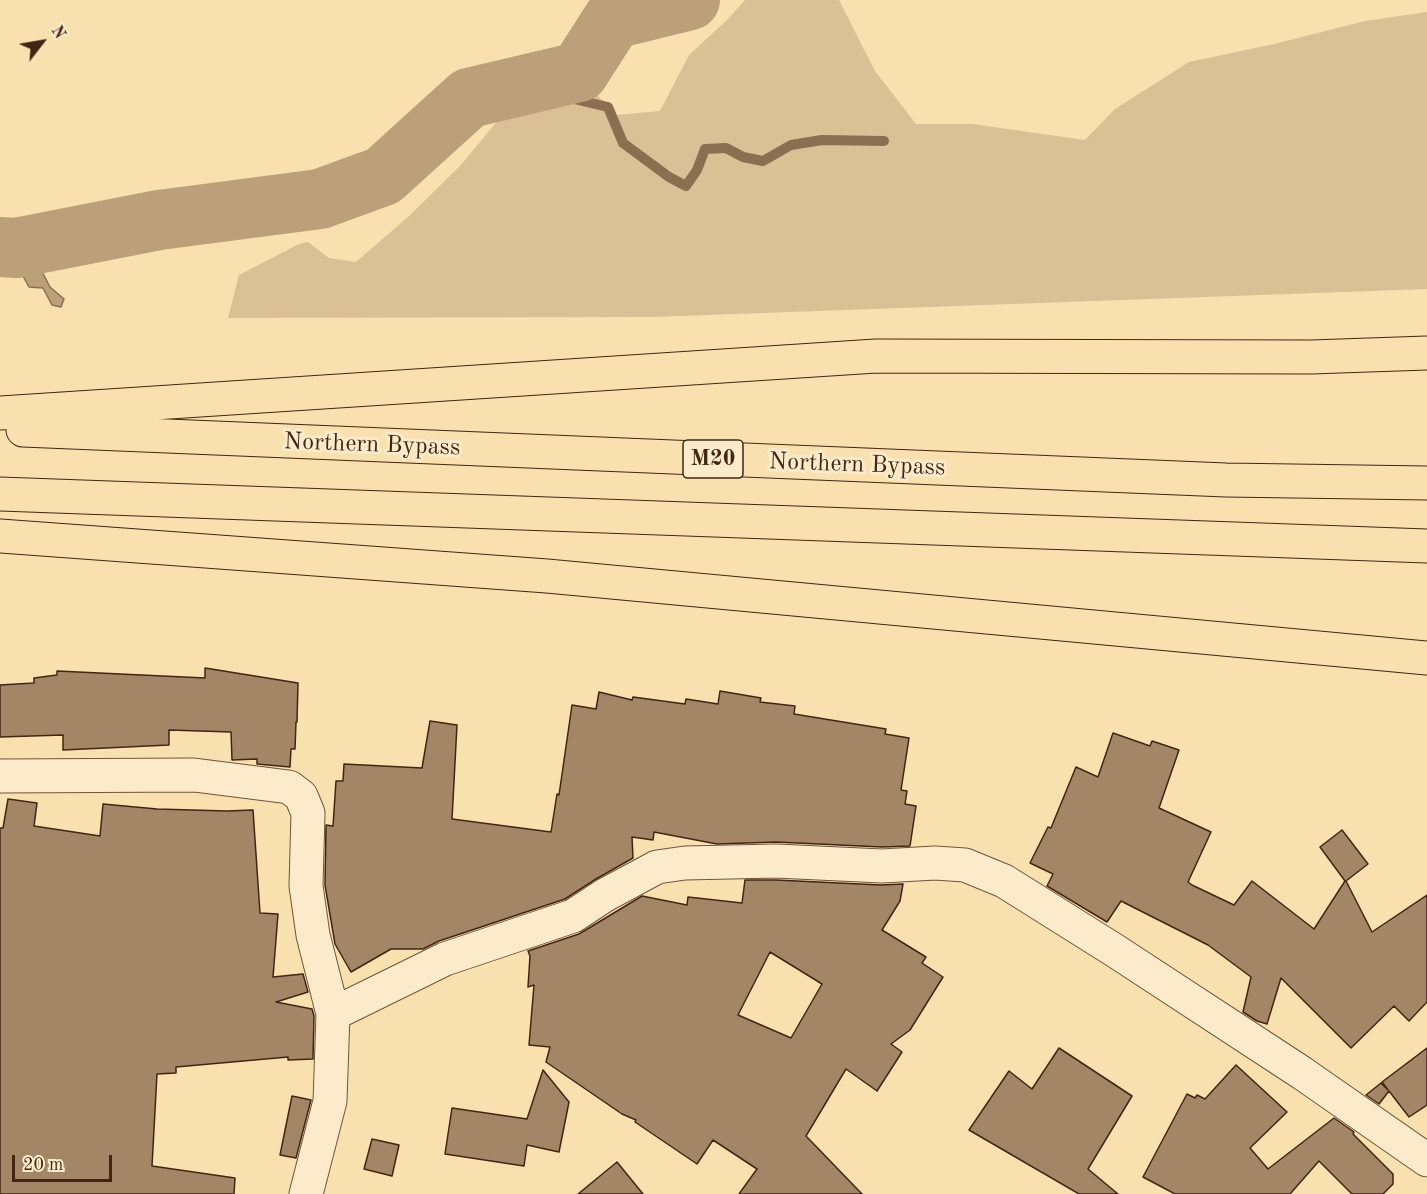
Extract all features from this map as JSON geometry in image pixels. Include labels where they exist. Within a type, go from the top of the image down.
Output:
[{"type":"highway","points":[[0,413],[876,356],[1311,357],[1427,353]]},
{"type":"highway","name":"Northern Bypass","points":[[0,429],[1226,480],[1427,483]]},
{"type":"highway","points":[[0,494],[1427,546]]},
{"type":"highway","points":[[0,536],[547,576],[1427,658]]},
{"type":"street","points":[[0,776],[194,775],[289,786],[302,796],[308,813],[306,886],[313,935],[333,1014],[330,1101],[306,1194]]},
{"type":"street","points":[[333,1014],[445,959],[573,916],[605,895],[657,867],[685,863],[776,861],[882,866],[935,863],[965,865],[1004,881],[1114,950],[1302,1073],[1427,1160]]},
{"type":"shaded area","points":[[745,0],[839,0],[875,71],[916,124],[972,124],[1085,140],[1115,109],[1189,62],[1365,21],[1427,12],[1427,289],[652,317],[228,318],[239,275],[299,244],[308,242],[329,258],[356,262],[408,217],[461,165],[508,108],[582,79],[616,115],[660,111],[689,55]]},
{"type":"shaded area","points":[[477,85],[504,90],[488,108],[418,145],[427,113],[444,91]]},
{"type":"shaded area","points":[[404,157],[398,175],[384,186],[368,190],[350,188],[362,172],[381,163]]},
{"type":"shaded area","points":[[194,197],[237,209],[228,218],[206,231],[182,228],[119,228],[110,247],[100,257],[58,240],[77,229],[96,225],[119,227],[167,198]]},
{"type":"shaded area","points":[[0,227],[23,232],[45,242],[37,262],[50,287],[64,299],[61,307],[52,305],[43,288],[29,287],[18,267],[0,262]]},
{"type":"building","points":[[205,668],[298,683],[295,749],[291,749],[290,767],[257,764],[257,759],[232,760],[231,732],[169,730],[169,745],[63,750],[63,735],[0,737],[0,685],[34,683],[34,678],[57,675],[57,671],[205,678]]},
{"type":"building","points":[[720,691],[761,698],[760,702],[795,706],[794,714],[886,729],[885,734],[909,738],[901,790],[907,791],[905,804],[916,806],[910,846],[882,847],[776,842],[717,844],[654,832],[653,840],[632,837],[633,858],[565,899],[439,941],[423,949],[391,949],[351,972],[335,944],[325,885],[326,825],[333,826],[336,781],[343,781],[344,764],[422,768],[430,721],[457,725],[452,819],[551,832],[557,794],[559,795],[572,705],[596,709],[599,692],[632,700],[633,697],[685,704],[686,699],[718,704]]},
{"type":"building","points":[[1113,733],[1150,746],[1152,741],[1179,750],[1159,808],[1211,832],[1188,882],[1192,885],[1234,905],[1252,881],[1314,929],[1345,881],[1320,847],[1342,830],[1368,864],[1346,881],[1372,932],[1427,895],[1427,1002],[1409,1021],[1394,1006],[1351,1048],[1281,978],[1267,1024],[1257,1021],[1243,1012],[1251,977],[1208,945],[1121,901],[1107,922],[1047,886],[1053,874],[1030,863],[1048,827],[1051,828],[1076,767],[1098,777]]},
{"type":"building","points":[[8,799],[37,803],[34,826],[100,836],[103,804],[157,809],[253,810],[260,913],[278,914],[273,977],[303,974],[308,992],[276,1002],[312,1009],[314,1016],[313,1059],[288,1060],[288,1057],[176,1067],[176,1073],[157,1074],[152,1166],[235,1178],[234,1194],[0,1194],[0,828],[3,828]]},
{"type":"building","points":[[745,880],[903,884],[900,901],[882,930],[926,957],[922,963],[943,977],[910,1030],[891,1044],[902,1052],[877,1091],[846,1069],[806,1136],[862,1194],[739,1194],[757,1169],[713,1140],[697,1164],[635,1122],[636,1120],[622,1114],[546,1062],[550,1047],[529,1045],[534,985],[528,987],[530,956],[528,951],[579,934],[642,896],[687,905],[688,897],[742,903]],"holes":[[[770,952],[822,984],[791,1038],[738,1015]]]},
{"type":"building","points":[[1059,1048],[1132,1096],[1088,1169],[1118,1194],[1079,1194],[969,1130],[1009,1071],[1032,1089]]},
{"type":"building","points":[[1427,1048],[1427,1105],[1409,1117],[1389,1091],[1379,1104],[1366,1095],[1381,1083],[1388,1090],[1382,1082]]},
{"type":"building","points":[[1236,1065],[1287,1112],[1250,1148],[1268,1169],[1334,1118],[1354,1132],[1353,1134],[1393,1174],[1393,1184],[1383,1194],[1352,1194],[1319,1161],[1290,1194],[1175,1194],[1143,1177],[1187,1094],[1205,1099]]},
{"type":"building","points":[[543,1070],[569,1102],[559,1152],[527,1145],[524,1166],[445,1154],[452,1108],[527,1119]]},
{"type":"building","points":[[292,1096],[311,1100],[296,1158],[280,1155]]},
{"type":"building","points":[[372,1139],[399,1145],[392,1176],[364,1169]]},
{"type":"building","points":[[617,1162],[643,1194],[578,1194]]},
{"type":"waterway","points":[[0,247],[16,248],[159,220],[320,199],[383,176],[469,98],[579,72],[613,19],[690,0]]},
{"type":"waterway","points":[[548,79],[570,98],[608,107],[623,143],[669,177],[686,186],[697,170],[705,149],[726,148],[743,157],[763,161],[791,145],[822,140],[884,141]]}]
